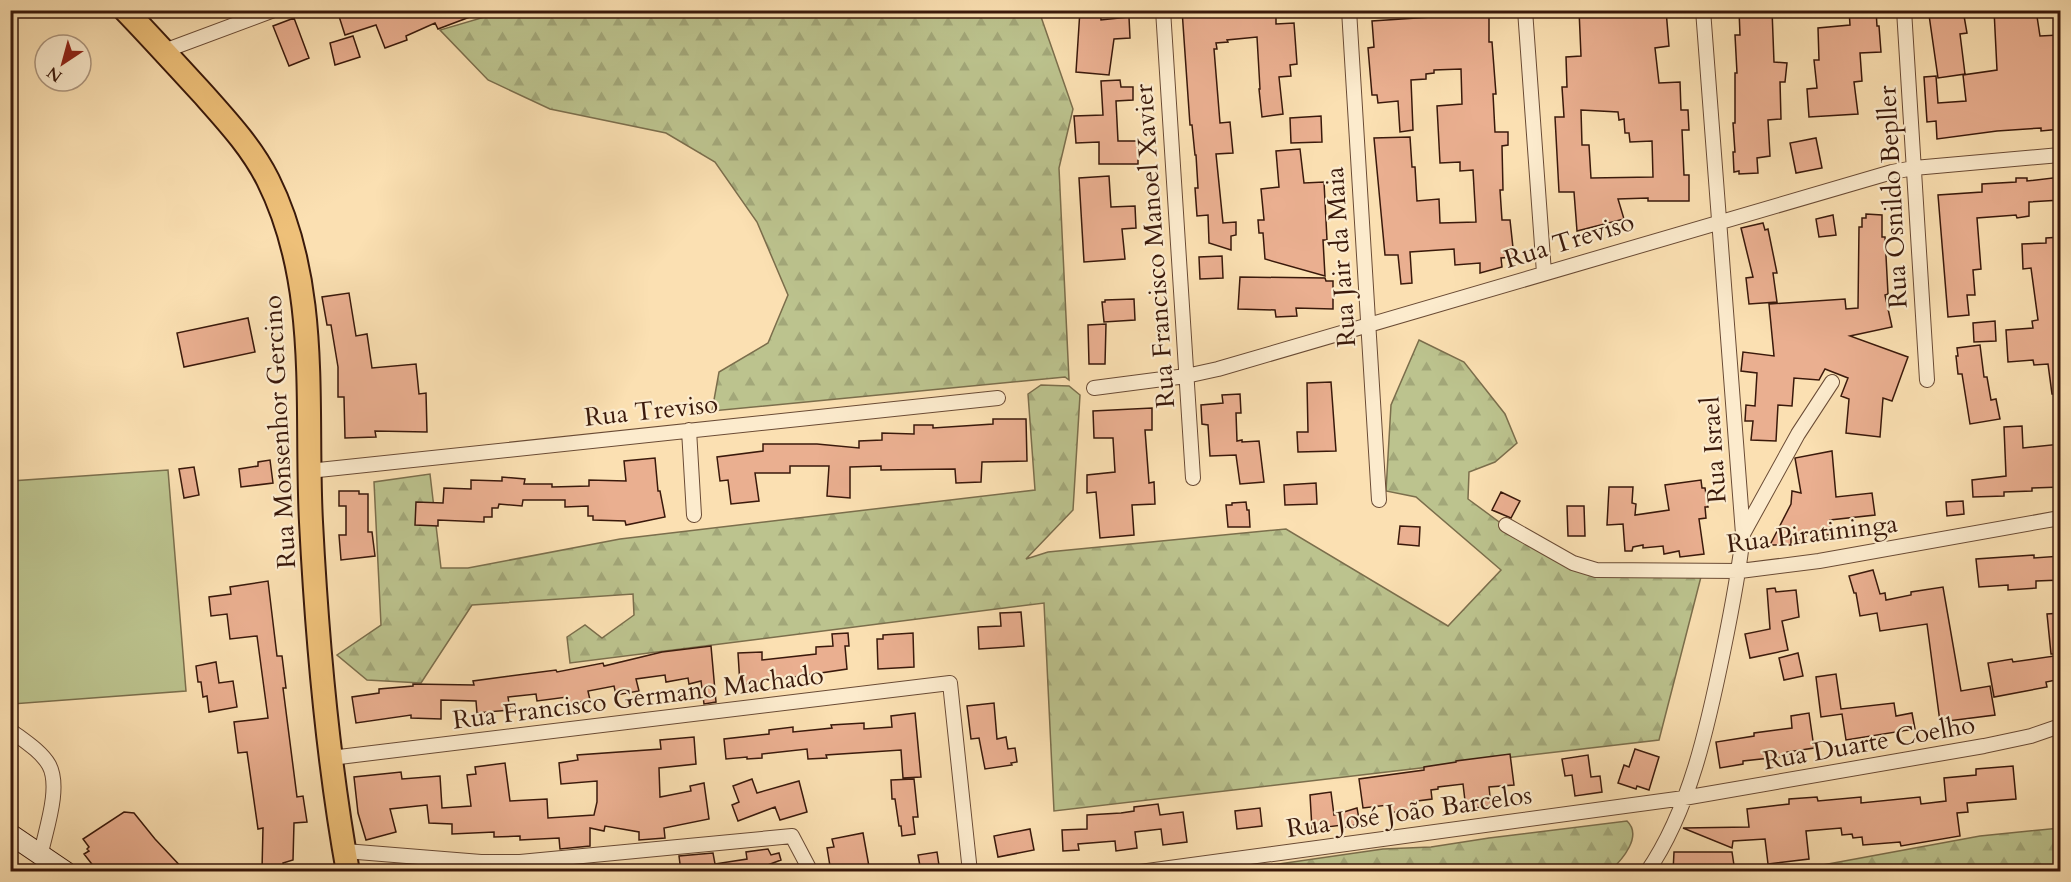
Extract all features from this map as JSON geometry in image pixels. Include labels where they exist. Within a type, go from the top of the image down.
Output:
[{"type":"main road","name":"Rua Monsenhor Gercino","points":[[125,10],[230,124],[248,148],[268,180],[282,213],[301,284],[307,331],[309,471],[316,620],[331,758],[346,862]]},
{"type":"street","points":[[164,51],[274,10]]},
{"type":"street","name":"Rua Francisco Manoel Xavier","points":[[1163,10],[1192,478]]},
{"type":"street","name":"Rua Jair da Maia","points":[[1349,10],[1379,500]]},
{"type":"street","points":[[1525,10],[1544,273]]},
{"type":"street","name":"Rua Israel","points":[[1647,872],[1684,798],[1704,736],[1740,571],[1743,534],[1703,10]]},
{"type":"street","name":"Rua Osnildo Bepller","points":[[1904,10],[1927,380]]},
{"type":"street","name":"Rua Treviso","points":[[1094,388],[1186,376],[1218,369],[1892,172],[2061,155]]},
{"type":"street","points":[[1743,534],[1798,434],[1832,382]]},
{"type":"street","name":"Rua Treviso","points":[[309,471],[998,398]]},
{"type":"street","points":[[689,430],[694,515]]},
{"type":"street","name":"Rua Piratininga","points":[[1506,525],[1573,563],[1596,570],[1740,571],[1819,561],[2061,518]]},
{"type":"street","name":"Rua Francisco Germano Machado","points":[[331,758],[950,683],[970,872]]},
{"type":"street","name":"Rua Duarte Coelho","points":[[1684,798],[1993,744],[2031,736],[2061,726]]},
{"type":"street","points":[[10,730],[36,750],[49,764],[54,778],[41,853]]},
{"type":"street","name":"Rua José João Barcelos","points":[[1140,872],[1684,798]]},
{"type":"street","points":[[10,834],[66,872]]},
{"type":"street","points":[[346,862],[520,862],[792,836],[812,872]]},
{"type":"green space","points":[[505,11],[1039,11],[1073,109],[1059,168],[1069,380],[1065,377],[712,411],[719,372],[768,343],[788,295],[757,222],[715,162],[666,133],[550,109],[488,80],[440,30]]},
{"type":"green space","points":[[1419,340],[1464,362],[1505,414],[1517,443],[1495,462],[1469,472],[1468,499],[1506,527],[1574,569],[1702,573],[1659,740],[1054,811],[1044,603],[570,663],[567,637],[585,625],[602,638],[634,615],[633,594],[472,605],[421,683],[367,680],[337,655],[381,625],[374,482],[430,474],[441,568],[468,568],[620,539],[1035,490],[1028,394],[1041,385],[1069,386],[1080,395],[1073,510],[1026,559],[1048,552],[1286,529],[1448,626],[1501,570],[1416,497],[1386,491],[1391,405]]},
{"type":"green space","points":[[168,470],[186,691],[12,704],[11,481]]},
{"type":"green space","points":[[1627,821],[1633,834],[1632,841],[1620,861],[1610,871],[1493,872],[1486,865],[1449,867],[1443,872],[1230,871],[1383,849],[1431,847]]},
{"type":"green space","points":[[2060,828],[2060,871],[1790,871],[1980,836]]},
{"type":"building","points":[[337,10],[482,10],[483,12],[438,29],[435,23],[406,36],[407,40],[385,48],[376,25],[345,35]]},
{"type":"building","points":[[1080,10],[1100,10],[1101,20],[1129,17],[1130,38],[1114,39],[1109,75],[1076,72]]},
{"type":"building","points":[[1182,10],[1276,10],[1276,24],[1294,23],[1297,64],[1290,65],[1291,76],[1279,77],[1283,114],[1262,117],[1257,37],[1216,43],[1217,49],[1214,49],[1220,123],[1230,122],[1233,153],[1216,154],[1223,223],[1236,222],[1236,235],[1231,236],[1231,250],[1209,243],[1208,215],[1197,216],[1196,155],[1192,125],[1190,125]]},
{"type":"building","points":[[1489,10],[1489,42],[1492,42],[1496,94],[1493,94],[1495,132],[1508,132],[1508,145],[1502,146],[1503,190],[1500,190],[1502,220],[1510,220],[1514,257],[1501,258],[1502,267],[1480,273],[1480,263],[1455,265],[1454,249],[1410,252],[1412,283],[1401,284],[1398,255],[1385,255],[1374,138],[1410,137],[1417,201],[1439,199],[1440,223],[1476,222],[1473,170],[1460,171],[1460,162],[1440,163],[1437,106],[1462,104],[1461,69],[1434,70],[1434,73],[1426,74],[1426,79],[1411,80],[1413,130],[1400,132],[1398,101],[1378,103],[1377,95],[1372,95],[1368,48],[1374,47],[1372,21],[1431,17],[1431,13]]},
{"type":"building","points":[[1579,10],[1666,10],[1669,46],[1655,48],[1659,83],[1680,82],[1681,110],[1688,110],[1689,130],[1682,130],[1684,175],[1689,175],[1689,201],[1648,201],[1648,198],[1618,199],[1624,219],[1577,231],[1574,192],[1559,192],[1555,117],[1564,117],[1562,87],[1567,87],[1566,57],[1581,56]],"holes":[[[1581,110],[1618,112],[1619,120],[1624,119],[1625,133],[1629,133],[1630,142],[1652,141],[1653,177],[1591,178],[1589,145],[1582,145]]]},
{"type":"building","points":[[1739,10],[1772,10],[1774,62],[1787,63],[1785,82],[1780,82],[1781,119],[1768,120],[1770,156],[1757,158],[1758,173],[1734,172],[1733,123],[1735,123],[1735,73],[1737,73],[1735,35],[1740,35]]},
{"type":"building","points":[[1849,10],[1876,10],[1877,26],[1879,26],[1881,52],[1860,53],[1862,81],[1854,82],[1858,114],[1809,117],[1807,89],[1817,88],[1814,60],[1819,60],[1818,28],[1850,25]]},
{"type":"building","points":[[1963,10],[1967,33],[1960,34],[1965,74],[1938,78],[1929,15]]},
{"type":"building","points":[[1994,10],[2036,10],[2040,36],[2059,35],[2060,59],[2054,59],[2061,92],[2061,129],[1997,131],[1937,139],[1936,121],[1927,122],[1924,77],[1936,76],[1938,103],[1966,101],[1963,75],[1997,70]]},
{"type":"building","points":[[294,18],[309,58],[289,66],[273,26]]},
{"type":"building","points":[[353,36],[360,57],[335,65],[330,43]]},
{"type":"building","points":[[1120,80],[1121,87],[1133,87],[1133,100],[1116,101],[1118,141],[1138,141],[1138,164],[1099,164],[1099,142],[1076,143],[1074,116],[1103,115],[1101,81]]},
{"type":"building","points":[[1321,116],[1322,142],[1291,143],[1290,118]]},
{"type":"building","points":[[1816,138],[1822,168],[1796,173],[1790,143]]},
{"type":"building","points":[[1300,149],[1304,183],[1324,182],[1327,240],[1323,240],[1325,276],[1265,259],[1263,233],[1259,233],[1258,220],[1264,220],[1261,189],[1279,187],[1276,151]]},
{"type":"building","points":[[1109,176],[1111,207],[1135,206],[1136,228],[1122,229],[1125,259],[1084,262],[1079,178]]},
{"type":"building","points":[[2061,177],[2061,200],[2029,202],[2029,216],[1977,218],[1981,269],[1973,270],[1975,295],[1967,295],[1969,315],[1948,317],[1938,195],[1982,192],[1982,184],[2016,182],[2016,178],[2027,178],[2027,181]]},
{"type":"building","points":[[1866,214],[1882,215],[1888,294],[1885,295],[1892,327],[1850,336],[1908,357],[1892,401],[1883,398],[1880,437],[1846,433],[1849,399],[1841,396],[1848,378],[1825,369],[1819,380],[1794,378],[1792,406],[1778,405],[1776,441],[1751,440],[1753,421],[1745,421],[1746,405],[1755,406],[1757,373],[1741,371],[1743,352],[1774,356],[1769,304],[1845,299],[1846,309],[1858,308],[1859,227],[1862,227],[1862,218],[1866,218]]},
{"type":"building","points":[[1833,215],[1836,235],[1819,237],[1816,219]]},
{"type":"building","points":[[1763,223],[1765,230],[1768,229],[1777,273],[1773,273],[1777,302],[1749,304],[1746,278],[1753,277],[1741,228]]},
{"type":"building","points":[[2061,237],[2061,304],[2054,305],[2056,342],[2061,342],[2061,394],[2052,394],[2048,364],[2034,365],[2033,360],[2008,362],[2006,330],[2033,328],[2032,321],[2038,320],[2031,268],[2023,269],[2022,244],[2046,243],[2046,238]]},
{"type":"building","points":[[1222,256],[1223,278],[1200,279],[1199,257]]},
{"type":"building","points":[[1240,277],[1325,278],[1326,281],[1333,281],[1333,309],[1296,308],[1297,316],[1276,317],[1275,310],[1238,309]]},
{"type":"building","points":[[349,293],[356,336],[367,334],[372,368],[416,364],[419,394],[426,393],[427,432],[375,431],[376,437],[345,438],[344,397],[338,397],[338,367],[331,325],[327,325],[322,297]]},
{"type":"building","points":[[1134,299],[1135,320],[1104,322],[1102,302]]},
{"type":"building","points":[[248,318],[255,352],[184,367],[177,333]]},
{"type":"building","points":[[1995,321],[1996,341],[1974,342],[1973,323]]},
{"type":"building","points":[[1106,324],[1105,364],[1089,364],[1088,325]]},
{"type":"building","points":[[1980,345],[1984,377],[1987,377],[1991,400],[1996,399],[2000,419],[1970,424],[1962,374],[1958,374],[1957,348]]},
{"type":"building","points":[[1331,382],[1336,451],[1298,452],[1297,432],[1308,432],[1307,383]]},
{"type":"building","points":[[1240,394],[1241,413],[1236,413],[1237,441],[1259,441],[1264,482],[1240,484],[1236,455],[1210,456],[1208,425],[1202,424],[1201,405],[1223,403],[1222,395]]},
{"type":"building","points":[[1152,408],[1152,430],[1145,430],[1149,483],[1154,482],[1155,504],[1132,505],[1134,535],[1100,538],[1096,492],[1087,493],[1087,475],[1115,472],[1113,438],[1094,438],[1093,411]]},
{"type":"building","points":[[993,419],[1026,419],[1027,461],[982,462],[981,482],[956,483],[955,469],[881,470],[881,466],[850,467],[850,498],[827,496],[829,466],[790,466],[790,473],[755,473],[759,501],[731,504],[728,480],[720,481],[717,457],[763,451],[763,444],[817,444],[859,448],[859,441],[882,440],[882,433],[914,434],[914,425],[933,425],[933,428],[993,424]]},
{"type":"building","points":[[2022,426],[2023,448],[2061,444],[2061,487],[2004,492],[2004,496],[1973,497],[1972,480],[2006,476],[2004,427]]},
{"type":"building","points":[[1832,451],[1836,497],[1872,493],[1875,515],[1830,520],[1830,535],[1807,534],[1803,541],[1791,535],[1791,545],[1770,545],[1791,504],[1792,491],[1801,493],[1795,458]]},
{"type":"building","points":[[655,458],[658,491],[660,491],[665,517],[626,525],[625,521],[593,520],[593,516],[588,516],[588,506],[565,507],[565,500],[523,500],[522,506],[499,504],[498,508],[492,508],[492,517],[484,517],[484,522],[438,520],[438,526],[415,525],[416,502],[443,503],[444,488],[471,489],[471,480],[502,481],[502,477],[525,479],[524,484],[552,484],[552,487],[589,486],[589,480],[626,481],[624,461]]},
{"type":"building","points":[[270,460],[273,483],[241,487],[239,469],[258,466],[258,462]]},
{"type":"building","points":[[194,467],[199,495],[184,498],[179,469]]},
{"type":"building","points":[[1701,480],[1702,488],[1705,488],[1708,507],[1705,507],[1706,518],[1699,519],[1704,554],[1680,557],[1679,551],[1664,554],[1663,546],[1643,548],[1643,545],[1633,547],[1632,551],[1625,551],[1623,524],[1607,525],[1609,487],[1633,487],[1632,503],[1636,504],[1635,515],[1669,510],[1665,485]]},
{"type":"building","points":[[1316,483],[1317,504],[1285,505],[1284,485]]},
{"type":"building","points":[[339,491],[359,491],[359,494],[368,494],[368,532],[372,532],[375,556],[341,560],[339,535],[346,535],[346,506],[339,506]]},
{"type":"building","points":[[1501,492],[1520,501],[1511,518],[1492,510]]},
{"type":"building","points":[[1963,501],[1964,514],[1947,516],[1946,502]]},
{"type":"building","points":[[1246,502],[1250,527],[1228,527],[1226,505]]},
{"type":"building","points":[[1567,506],[1584,506],[1585,536],[1568,536]]},
{"type":"building","points":[[1400,526],[1420,527],[1419,546],[1398,544]]},
{"type":"building","points":[[2034,555],[2034,558],[2061,556],[2061,580],[2036,581],[2036,588],[2008,590],[2008,585],[1979,587],[1976,559]]},
{"type":"building","points":[[1873,570],[1880,594],[1885,593],[1886,600],[1911,595],[1911,592],[1943,587],[1961,691],[1990,686],[1995,715],[1940,722],[1927,624],[1880,631],[1877,613],[1860,616],[1856,593],[1854,593],[1849,576]]},
{"type":"building","points":[[268,581],[277,656],[282,656],[286,688],[283,688],[297,797],[303,796],[307,822],[294,823],[293,860],[283,863],[285,870],[262,870],[263,828],[258,829],[247,752],[238,753],[234,722],[268,718],[257,636],[230,639],[227,614],[211,616],[209,597],[231,594],[230,587]]},
{"type":"building","points":[[1775,588],[1776,592],[1796,590],[1799,617],[1782,621],[1788,650],[1750,658],[1745,634],[1770,629],[1767,589]]},
{"type":"building","points":[[1021,612],[1024,646],[979,649],[978,627],[1001,626],[1000,613]]},
{"type":"building","points":[[2061,613],[2061,654],[2051,654],[2047,614]]},
{"type":"building","points":[[848,633],[849,646],[845,646],[847,669],[740,685],[738,653],[762,652],[762,660],[816,654],[816,647],[833,646],[832,634]]},
{"type":"building","points":[[913,633],[914,667],[878,669],[877,639],[883,639],[883,635]]},
{"type":"building","points":[[711,646],[716,702],[704,704],[701,681],[689,684],[688,678],[666,682],[665,675],[636,679],[639,691],[616,695],[614,686],[588,691],[590,700],[569,704],[567,697],[537,701],[536,694],[508,697],[510,710],[477,713],[476,701],[441,700],[441,719],[411,718],[411,715],[356,723],[352,697],[379,693],[379,689],[413,686],[413,684],[474,685],[473,681],[556,670],[557,672],[603,663],[604,666],[662,652]]},
{"type":"building","points":[[1798,653],[1803,676],[1784,680],[1779,658]]},
{"type":"building","points":[[2061,655],[2061,679],[2046,682],[2047,687],[1994,697],[1988,663]]},
{"type":"building","points":[[216,662],[219,683],[233,681],[237,707],[209,712],[207,696],[203,697],[201,682],[198,682],[196,666]]},
{"type":"building","points":[[1836,674],[1841,709],[1894,703],[1896,716],[1912,713],[1915,729],[1846,740],[1842,714],[1821,717],[1816,677]]},
{"type":"building","points":[[994,703],[997,739],[1006,737],[1008,749],[1015,748],[1017,762],[1011,763],[1012,765],[985,769],[979,738],[971,739],[967,706]]},
{"type":"building","points":[[915,713],[921,777],[903,778],[901,750],[826,755],[827,758],[808,759],[807,749],[762,754],[762,758],[726,759],[724,739],[769,734],[769,730],[793,727],[793,732],[832,728],[831,725],[864,723],[864,729],[892,727],[891,716]]},
{"type":"building","points":[[1809,713],[1814,748],[1787,752],[1788,756],[1743,761],[1743,764],[1720,768],[1716,742],[1754,736],[1754,733],[1792,728],[1791,716]]},
{"type":"building","points":[[694,737],[696,764],[659,768],[660,797],[691,791],[690,786],[704,783],[709,819],[664,828],[665,838],[639,840],[639,832],[605,826],[604,831],[590,828],[590,846],[560,849],[559,838],[520,840],[520,836],[494,837],[494,832],[452,834],[452,824],[429,823],[427,805],[390,809],[396,832],[366,840],[358,813],[354,777],[401,772],[402,779],[440,776],[442,808],[471,806],[467,775],[476,774],[475,767],[505,763],[510,801],[547,799],[548,818],[594,815],[597,802],[597,781],[561,784],[559,763],[578,760],[577,755],[661,749],[660,740]]},
{"type":"building","points":[[1635,749],[1659,757],[1649,790],[1637,786],[1636,789],[1618,783],[1624,765],[1629,767]]},
{"type":"building","points":[[1510,754],[1514,785],[1489,787],[1491,806],[1466,809],[1463,784],[1431,790],[1432,799],[1410,802],[1411,810],[1389,813],[1388,805],[1363,808],[1359,779],[1424,770],[1424,767],[1456,761]]},
{"type":"building","points":[[1588,755],[1591,777],[1600,776],[1602,792],[1575,796],[1572,775],[1565,776],[1562,759]]},
{"type":"building","points":[[2013,766],[2016,799],[1967,803],[1968,812],[1957,813],[1960,836],[1901,846],[1900,842],[1863,845],[1862,837],[1853,838],[1852,834],[1842,835],[1841,828],[1806,831],[1809,859],[1768,864],[1765,839],[1733,841],[1732,848],[1683,828],[1749,827],[1747,809],[1789,804],[1789,799],[1817,797],[1818,801],[1861,797],[1861,803],[1920,797],[1921,804],[1946,801],[1944,778],[1976,775],[1976,769]]},
{"type":"building","points":[[752,779],[757,793],[799,781],[807,812],[780,820],[775,807],[738,821],[732,805],[739,802],[733,786]]},
{"type":"building","points":[[914,779],[918,817],[913,817],[915,834],[902,836],[895,799],[892,799],[891,780]]},
{"type":"building","points":[[1331,792],[1334,815],[1357,808],[1360,824],[1342,828],[1342,825],[1312,829],[1310,795]]},
{"type":"building","points":[[1158,804],[1160,815],[1183,812],[1187,842],[1163,845],[1161,829],[1135,832],[1137,848],[1116,851],[1115,841],[1078,844],[1079,850],[1063,851],[1062,830],[1087,829],[1087,815],[1134,811],[1134,807]]},
{"type":"building","points":[[1260,808],[1262,826],[1237,829],[1235,811]]},
{"type":"building","points":[[124,812],[134,813],[186,872],[98,872],[84,854],[89,851],[87,849],[89,847],[83,839]]},
{"type":"building","points":[[1030,829],[1034,850],[998,857],[994,836]]},
{"type":"building","points":[[863,833],[870,872],[831,872],[827,848],[834,847],[832,839]]},
{"type":"building","points":[[768,849],[771,855],[779,853],[781,860],[749,872],[681,872],[679,856],[713,853],[715,864],[747,859],[746,852]]},
{"type":"building","points":[[937,852],[940,872],[921,872],[918,855]]},
{"type":"building","points":[[1674,852],[1732,852],[1735,872],[1673,872]]}]
